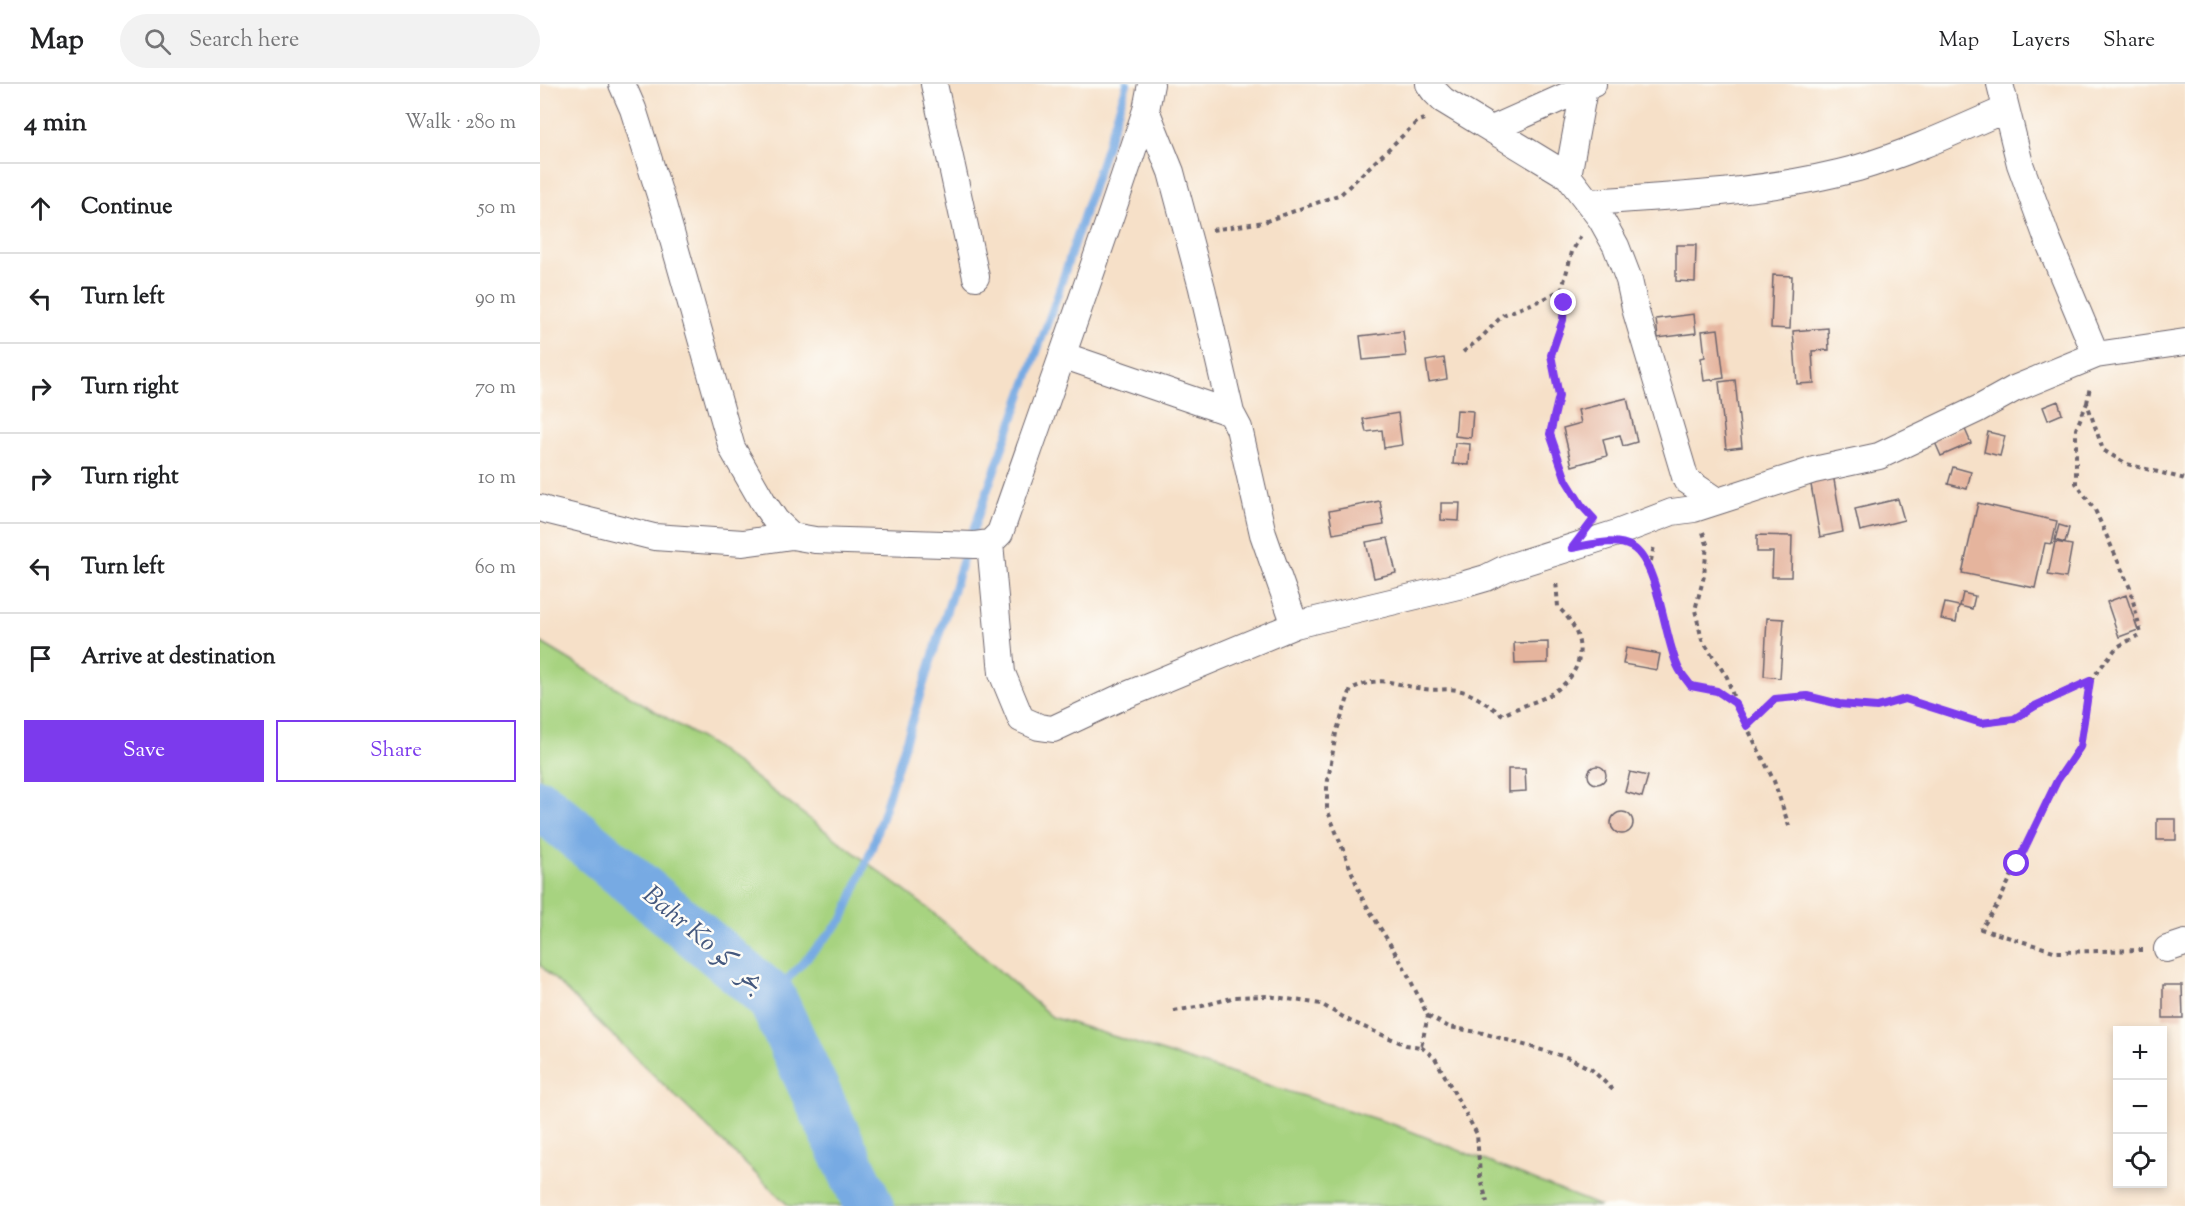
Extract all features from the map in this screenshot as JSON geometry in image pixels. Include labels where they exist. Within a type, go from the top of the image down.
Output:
[{"type":"street","points":[[622,84],[633,109],[664,208],[732,448],[763,502],[792,536]]},
{"type":"street","points":[[934,84],[976,277]]},
{"type":"street","points":[[540,508],[654,537],[743,543],[792,536],[815,540],[975,544],[1000,533],[1062,355],[1078,316],[1146,110],[1151,84]]},
{"type":"street","points":[[1429,84],[1443,100],[1568,176],[1616,246],[1629,280],[1636,312],[1695,508]]},
{"type":"street","points":[[2000,84],[2020,164],[2047,238],[2096,354]]},
{"type":"street","points":[[1492,129],[1588,86]]},
{"type":"street","points":[[1568,176],[1588,86]]},
{"type":"street","points":[[1594,211],[1693,195],[1774,186],[1859,167],[1923,144],[2006,109]]},
{"type":"street","points":[[1146,110],[1171,172],[1231,413],[1239,428],[1263,534],[1295,625]]},
{"type":"street","points":[[975,544],[1002,673],[1021,719],[1039,727],[1053,729],[1117,699],[1295,625],[1486,578],[1506,568],[1814,470],[1879,456],[1978,409],[2014,389],[2096,354],[2185,342]]},
{"type":"street","points":[[1062,355],[1231,413]]},
{"type":"street","points":[[1686,480],[1695,508]]},
{"type":"path","points":[[1187,233],[1264,222],[1341,194],[1418,121],[1462,110]]},
{"type":"path","points":[[1572,548],[1594,519],[1582,506],[1566,480],[1550,434],[1559,396],[1551,355],[1563,320],[1562,288],[1572,252],[1594,211]]},
{"type":"path","points":[[1463,352],[1481,338],[1503,315],[1544,299],[1562,288]]},
{"type":"path","points":[[1747,726],[1775,699],[1807,696],[1839,704],[1877,707],[1905,699],[1981,723],[2014,719],[2035,706],[2090,681],[2117,647],[2141,634],[2130,588],[2095,510],[2076,483],[2076,429],[2087,403],[2103,450],[2127,464],[2185,479]]},
{"type":"path","points":[[1695,508],[1707,544],[1704,576],[1695,609],[1702,640],[1727,677],[1735,703],[1774,781],[1789,826]]},
{"type":"path","points":[[1632,547],[1643,558],[1649,570],[1678,667],[1691,686],[1717,691],[1735,703]]},
{"type":"path","points":[[1538,558],[1555,570],[1558,607],[1570,618],[1580,639],[1580,663],[1567,681],[1553,693],[1503,715],[1474,697],[1457,690],[1424,689],[1384,680],[1362,684],[1351,689],[1336,733],[1327,786],[1327,809],[1362,898],[1404,967],[1428,1016],[1449,1028],[1483,1033],[1569,1058],[1591,1069],[1613,1090]]},
{"type":"path","points":[[2090,681],[2080,747],[2057,781],[1998,904],[1982,929],[2057,952],[2176,946]]},
{"type":"path","points":[[1174,1011],[1235,997],[1268,996],[1321,1004],[1350,1021],[1406,1045],[1421,1047],[1435,1058],[1442,1074],[1453,1088],[1461,1109],[1478,1134],[1480,1176],[1487,1202]]},
{"type":"path","points":[[1421,1047],[1428,1016]]},
{"type":"green space","points":[[540,642],[712,745],[930,910],[1052,1017],[1395,1125],[1600,1206],[789,1206],[540,965]]},
{"type":"building","points":[[1676,245],[1696,245],[1695,282],[1676,281]]},
{"type":"building","points":[[1773,275],[1792,276],[1790,329],[1771,328]]},
{"type":"building","points":[[1694,314],[1696,333],[1658,338],[1656,319]]},
{"type":"building","points":[[1828,328],[1829,350],[1812,351],[1814,383],[1797,384],[1793,331]]},
{"type":"building","points":[[1718,329],[1724,378],[1704,381],[1701,358],[1705,357],[1702,331]]},
{"type":"building","points":[[1403,331],[1406,356],[1363,360],[1360,336]]},
{"type":"building","points":[[1444,358],[1447,379],[1429,382],[1426,361]]},
{"type":"building","points":[[1735,380],[1742,447],[1726,449],[1719,382]]},
{"type":"building","points":[[1627,398],[1637,442],[1623,446],[1620,435],[1603,439],[1607,456],[1572,466],[1563,428],[1581,423],[1578,410]]},
{"type":"building","points":[[2058,401],[2062,414],[2048,420],[2043,407]]},
{"type":"building","points":[[1457,410],[1473,411],[1471,438],[1455,436]]},
{"type":"building","points":[[1398,413],[1402,445],[1384,448],[1382,430],[1366,432],[1363,419]]},
{"type":"building","points":[[1964,427],[1971,443],[1941,456],[1934,440]]},
{"type":"building","points":[[1988,432],[2005,436],[2000,456],[1984,452]]},
{"type":"building","points":[[1455,443],[1470,444],[1469,465],[1453,464]]},
{"type":"building","points":[[1953,467],[1971,472],[1967,489],[1948,484]]},
{"type":"building","points":[[1833,474],[1843,532],[1820,537],[1810,479]]},
{"type":"building","points":[[1898,499],[1904,520],[1860,531],[1855,509]]},
{"type":"building","points":[[1380,501],[1384,525],[1333,534],[1329,511]]},
{"type":"building","points":[[1441,503],[1460,503],[1459,521],[1441,520]]},
{"type":"building","points":[[1978,503],[2057,521],[2052,544],[2045,543],[2035,588],[1962,573]]},
{"type":"building","points":[[2059,525],[2069,528],[2065,543],[2055,540]]},
{"type":"building","points":[[1757,535],[1792,536],[1791,577],[1772,577],[1773,552],[1757,552]]},
{"type":"building","points":[[1388,538],[1396,573],[1374,578],[1366,542]]},
{"type":"building","points":[[2055,542],[2072,545],[2066,578],[2048,575]]},
{"type":"building","points":[[1963,593],[1975,596],[1972,609],[1960,606]]},
{"type":"building","points":[[2126,595],[2138,630],[2119,637],[2107,602]]},
{"type":"building","points":[[1945,603],[1959,606],[1956,622],[1941,619]]},
{"type":"building","points":[[1767,618],[1784,619],[1780,678],[1764,676]]},
{"type":"building","points":[[1548,642],[1548,663],[1515,664],[1514,643]]},
{"type":"building","points":[[1626,648],[1660,654],[1657,670],[1623,664]]},
{"type":"building","points":[[1593,766],[1601,766],[1606,771],[1604,782],[1593,784],[1588,779],[1588,771]]},
{"type":"building","points":[[1508,769],[1525,769],[1526,791],[1508,792]]},
{"type":"building","points":[[1630,772],[1648,776],[1642,797],[1625,792]]},
{"type":"building","points":[[1622,812],[1630,815],[1633,823],[1630,831],[1622,834],[1614,831],[1611,823],[1614,815]]},
{"type":"building","points":[[2157,819],[2176,819],[2176,840],[2157,840]]},
{"type":"building","points":[[2163,985],[2182,985],[2183,1018],[2163,1018]]},
{"type":"waterway","points":[[771,997],[843,919],[872,848],[966,550],[1056,299],[1127,84]]},
{"type":"waterway","name":"Bahr Ko بحر كو","points":[[540,804],[771,997],[869,1206]]},
{"type":"route","points":[[1564,303],[1563,320],[1551,355],[1559,396],[1550,434],[1566,480],[1582,506],[1594,519],[1572,548],[1616,542],[1632,547],[1643,558],[1658,598],[1678,667],[1691,686],[1717,691],[1735,703],[1747,726],[1775,699],[1807,696],[1839,704],[1877,707],[1905,699],[1981,723],[2014,719],[2035,706],[2090,681],[2080,747],[2057,781],[2017,864]]}]
